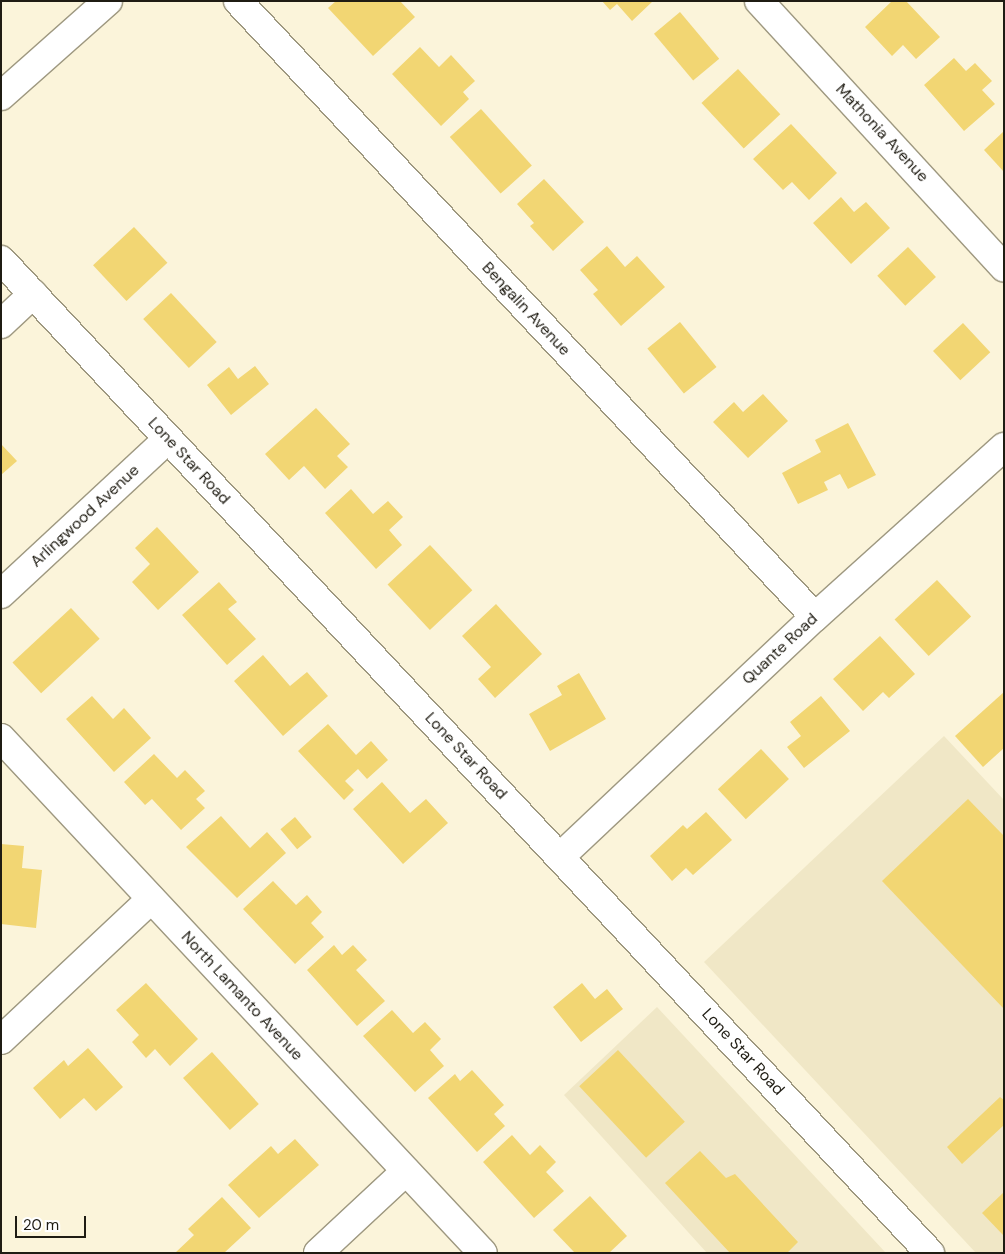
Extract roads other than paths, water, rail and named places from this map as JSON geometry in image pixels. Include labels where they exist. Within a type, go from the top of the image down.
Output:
[{"type":"street","points":[[1,96],[108,1]]},
{"type":"street","name":"Bengalin Avenue","points":[[238,1],[814,617]]},
{"type":"street","name":"Mathonia Avenue","points":[[759,1],[1004,267]]},
{"type":"street","name":"Lone Star Road","points":[[1,260],[561,856],[930,1253]]},
{"type":"street","points":[[1,324],[33,294]]},
{"type":"street","name":"Arlingwood Avenue","points":[[1,594],[168,439]]},
{"type":"street","name":"Quante Road","points":[[561,856],[814,617],[1004,446]]},
{"type":"street","name":"North Lamanto Avenue","points":[[1,738],[483,1253]]},
{"type":"street","points":[[1,1040],[152,899]]},
{"type":"street","points":[[318,1253],[406,1171]]}]
